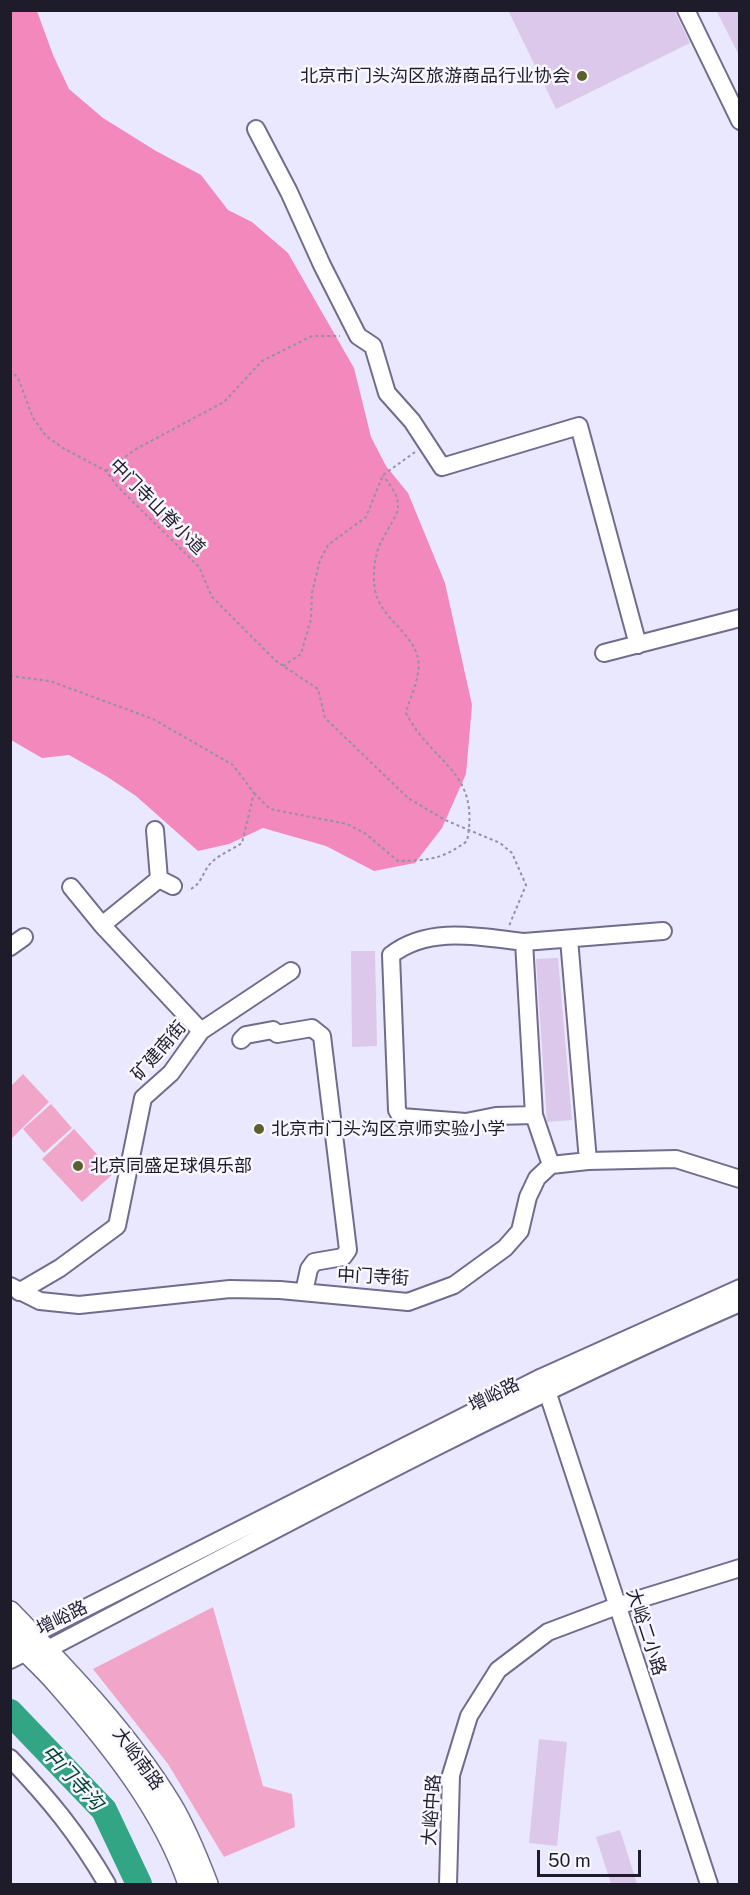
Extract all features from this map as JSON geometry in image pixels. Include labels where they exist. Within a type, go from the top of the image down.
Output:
[{"type":"main road","points":[[10,1612],[29,1649]]},
{"type":"main road","points":[[10,1635],[29,1649]]},
{"type":"main road","name":"大峪南路","points":[[29,1649],[105,1742],[147,1799],[189,1884]]},
{"type":"main road","name":"大峪南路","points":[[29,1649],[79,1683],[123,1736],[166,1798],[207,1884]]},
{"type":"street","points":[[686,10],[740,121]]},
{"type":"street","points":[[256,129],[358,336],[373,346],[387,393],[412,420],[442,466],[579,426],[638,645]]},
{"type":"street","points":[[604,653],[740,618]]},
{"type":"street","points":[[102,926],[166,882],[155,830]]},
{"type":"street","points":[[71,887],[102,926],[201,1031]]},
{"type":"street","points":[[534,1115],[496,1116],[465,1122],[401,1117],[397,1110],[391,955],[401,947],[435,937],[454,935],[524,942],[663,931]]},
{"type":"street","points":[[570,939],[588,1161]]},
{"type":"street","points":[[524,942],[534,1115],[551,1165],[588,1161],[676,1159],[740,1179]]},
{"type":"street","name":"矿建南街","points":[[15,1289],[60,1268],[117,1226],[144,1098],[171,1072],[201,1031],[291,971]]},
{"type":"street","points":[[241,1040],[246,1035],[273,1030],[277,1034],[312,1028],[322,1036],[348,1250],[343,1257],[314,1262],[309,1269],[304,1292]]},
{"type":"street","name":"中门寺街","points":[[15,1289],[40,1301],[79,1305],[230,1289],[304,1292],[408,1302],[454,1285],[505,1248],[520,1231],[528,1197],[537,1178],[551,1165]]},
{"type":"street","name":"增峪路","points":[[29,1649],[542,1377],[740,1288]]},
{"type":"street","name":"增峪路","points":[[29,1649],[482,1422],[740,1303]]},
{"type":"street","name":"大峪二小路","points":[[547,1391],[709,1884]]},
{"type":"street","name":"大峪中路","points":[[448,1884],[452,1775],[469,1716],[498,1670],[548,1632],[617,1606],[740,1568]]},
{"type":"street","points":[[10,1758],[42,1791],[81,1840],[107,1884]]},
{"type":"path","points":[[106,471],[136,449],[224,402],[262,362],[286,348],[312,336],[358,336]]},
{"type":"path","name":"中门寺山脊小道","points":[[10,370],[18,378],[33,418],[46,435],[63,448],[106,471],[118,487],[199,567],[212,597],[283,666],[318,689],[325,718],[408,798],[445,820],[500,843],[512,853],[526,885],[513,913],[505,940]]},
{"type":"path","points":[[283,666],[301,654],[311,619],[312,593],[320,560],[328,545],[366,517],[383,475],[414,453],[430,448]]},
{"type":"path","points":[[10,676],[50,681],[153,719],[233,765],[254,793],[270,809],[347,824],[366,834],[398,861],[433,860],[453,852],[467,841],[470,808],[464,788],[455,772],[414,729],[406,713],[418,674],[418,660],[413,644],[386,616],[375,591],[375,563],[381,541],[391,528],[398,512],[398,499],[383,475]]},
{"type":"path","points":[[166,882],[180,893],[194,888],[204,877],[210,862],[242,843],[254,793]]},
{"type":"shaded area","points":[[10,11],[37,11],[53,55],[69,89],[103,118],[156,151],[201,175],[228,210],[252,222],[288,253],[354,368],[371,437],[386,466],[408,493],[445,583],[472,705],[466,774],[442,828],[415,863],[374,871],[326,846],[263,828],[229,844],[198,851],[136,796],[106,776],[69,755],[42,758],[11,740]]},
{"type":"shaded area","points":[[23,1074],[49,1102],[11,1139],[11,1086]]},
{"type":"shaded area","points":[[51,1104],[72,1128],[44,1153],[23,1129]]},
{"type":"shaded area","name":"北京同盛足球俱乐部","points":[[74,1129],[114,1173],[82,1202],[42,1159]]},
{"type":"shaded area","points":[[213,1607],[263,1786],[292,1794],[295,1827],[224,1857],[168,1764],[93,1669]]},
{"type":"building","name":"北京市门头沟区旅游商品行业协会","points":[[508,10],[674,10],[690,43],[556,109]]},
{"type":"building","points":[[716,10],[740,10],[740,57]]},
{"type":"building","points":[[351,951],[375,951],[377,1046],[352,1047]]},
{"type":"building","points":[[558,958],[572,1120],[547,1122],[536,959]]},
{"type":"building","points":[[539,1739],[567,1742],[557,1846],[529,1843]]},
{"type":"building","points":[[620,1830],[637,1884],[611,1884],[596,1837]]},
{"type":"waterway","name":"中门寺沟","points":[[10,1712],[104,1810],[139,1884]]},
{"type":"place","name":"北京市门头沟区旅游商品行业协会","points":[[582,76]]},
{"type":"place","name":"北京市门头沟区京师实验小学","points":[[259,1129]]},
{"type":"place","name":"北京同盛足球俱乐部","points":[[78,1166]]}]
